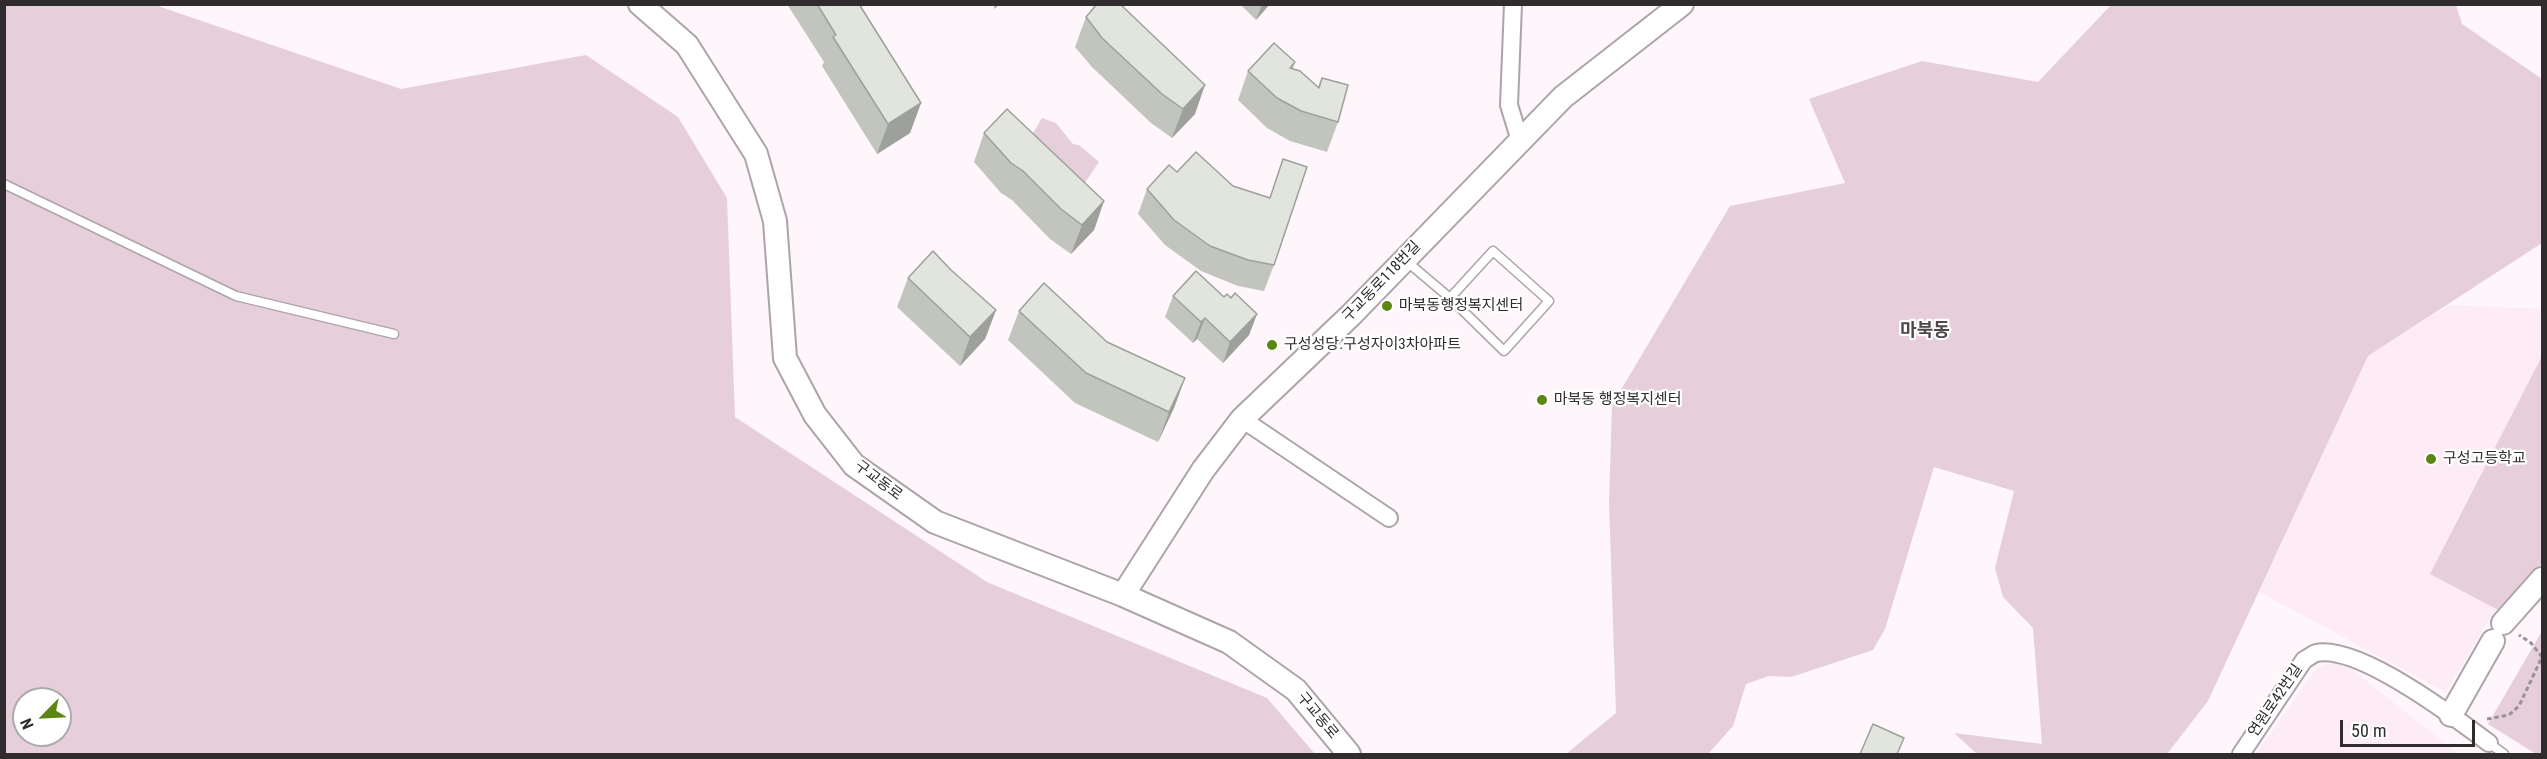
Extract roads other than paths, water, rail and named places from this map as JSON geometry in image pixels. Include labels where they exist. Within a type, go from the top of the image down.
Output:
[{"type":"street","name":"구교동로","points":[[640,4],[687,45],[756,154],[775,221],[785,358],[815,415],[854,465],[935,522],[1123,595],[1229,642],[1296,690],[1349,754]]},
{"type":"street","points":[[1513,4],[1509,105],[1520,141]]},
{"type":"street","name":"구교동로118번길","points":[[1123,595],[1203,470],[1242,419],[1404,260],[1563,97],[1682,4]]},
{"type":"street","points":[[1242,419],[1389,518]]},
{"type":"street","points":[[2451,715],[2498,632],[2542,579]]},
{"type":"street","name":"연원로42번길","points":[[2241,754],[2304,660],[2316,653],[2338,654],[2389,675],[2489,743]]},
{"type":"lane","points":[[4,184],[236,296],[394,334]]},
{"type":"lane","points":[[1404,260],[1450,298],[1503,351],[1549,302],[1493,251],[1450,298]]},
{"type":"lane","name":"연원로42번길","points":[[2489,743],[2504,754]]},
{"type":"place","name":"마북동행정복지센터","points":[[1387,306]]},
{"type":"place","name":"구성성당.구성자이3차아파트","points":[[1272,345]]},
{"type":"place","name":"마북동 행정복지센터","points":[[1542,400]]},
{"type":"place","name":"구성고등학교","points":[[2431,459]]},
{"type":"district","name":"마북동","points":[[1925,331]]}]
